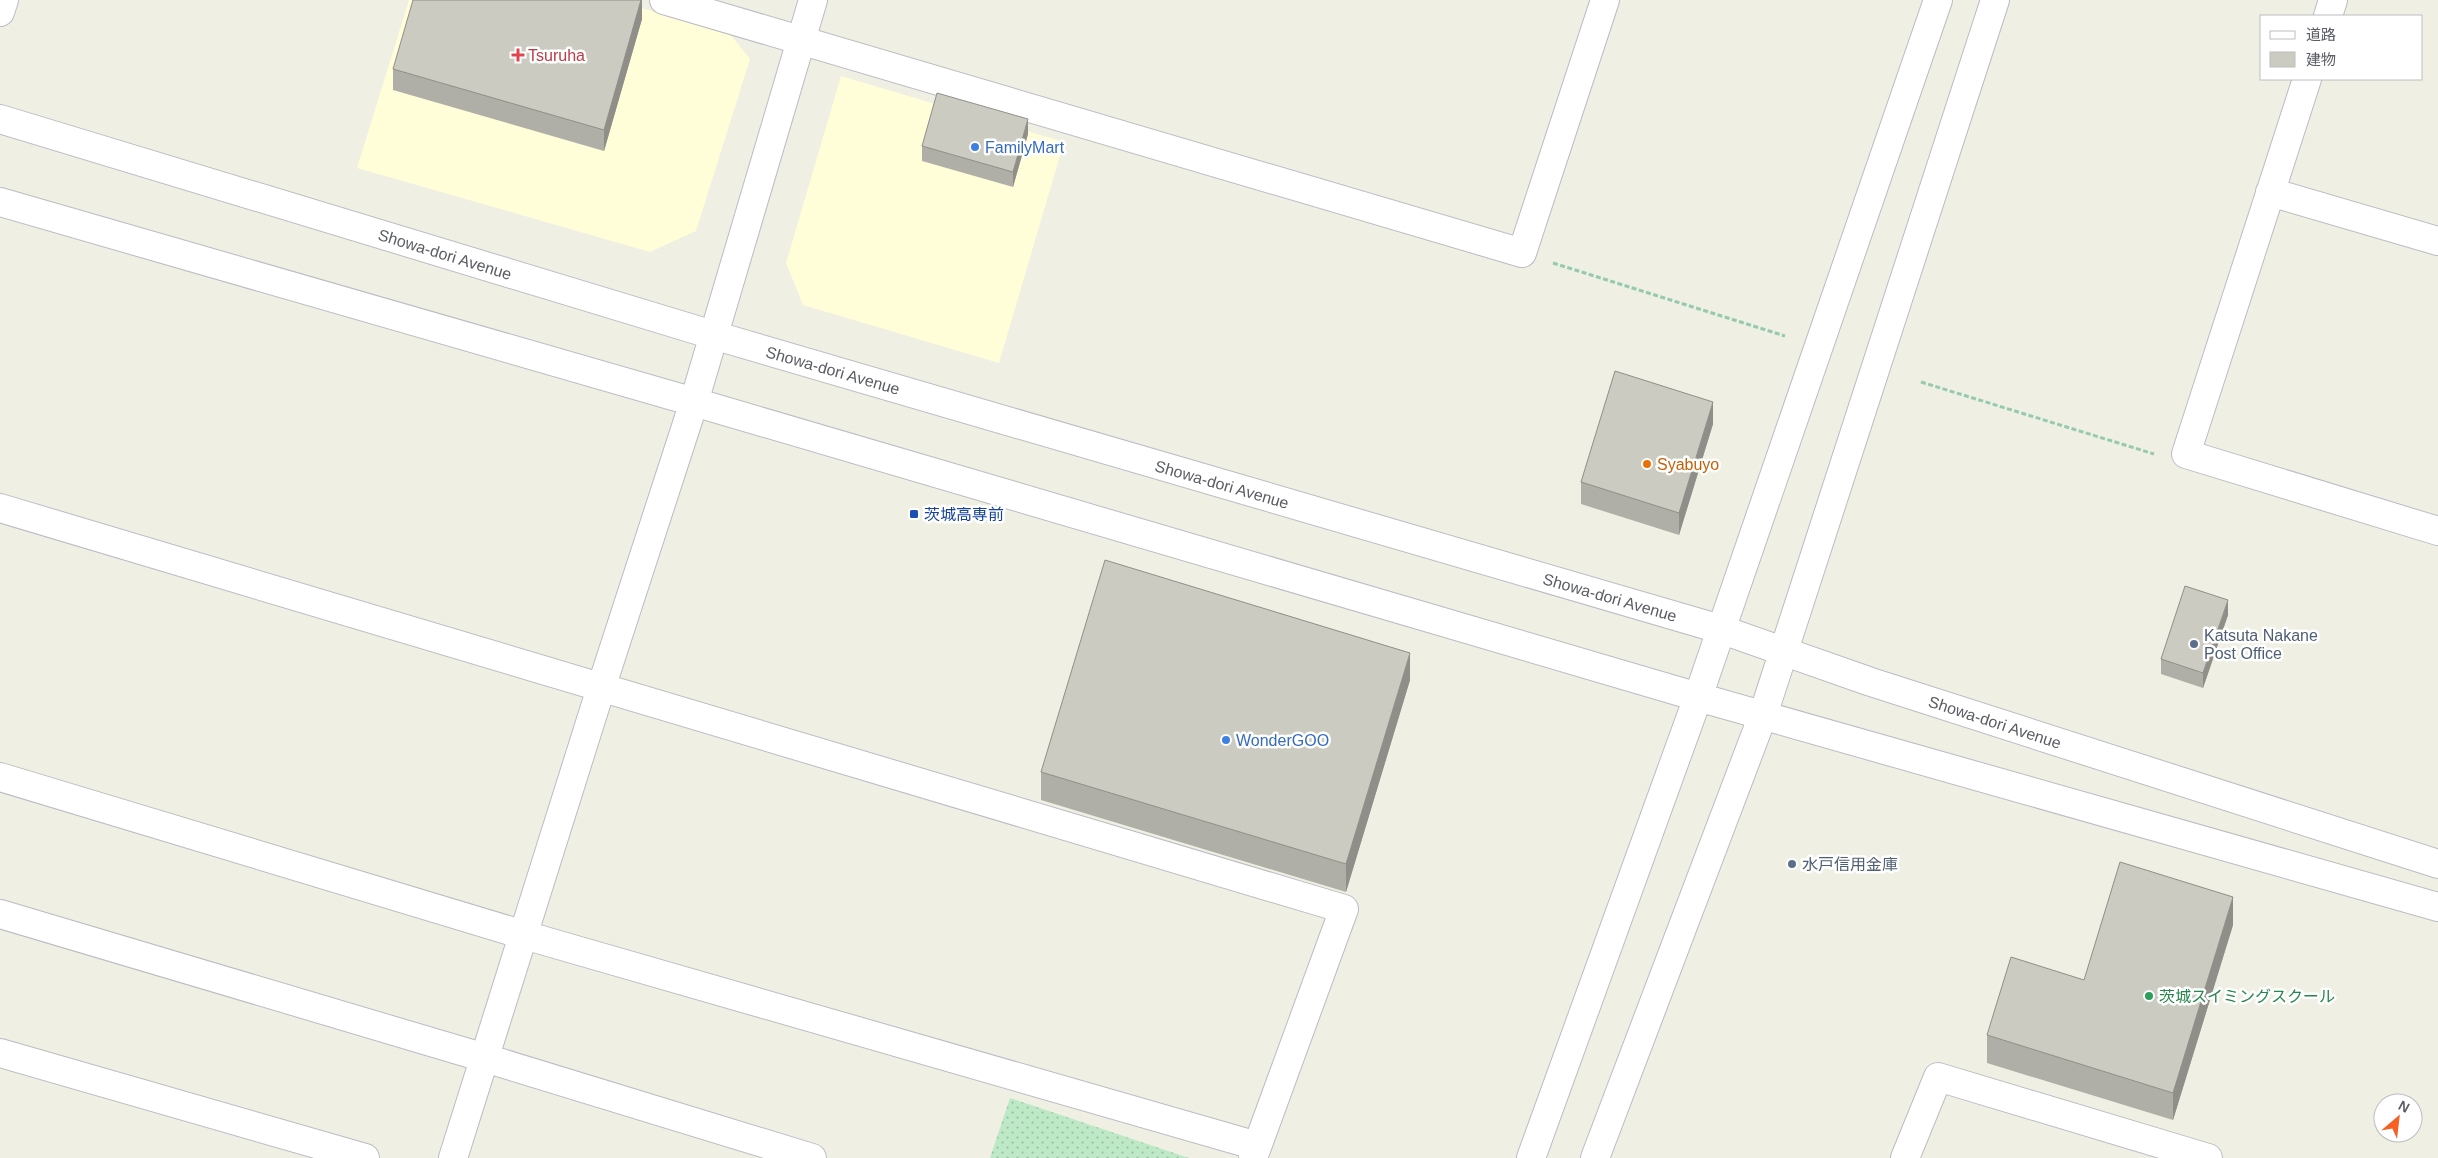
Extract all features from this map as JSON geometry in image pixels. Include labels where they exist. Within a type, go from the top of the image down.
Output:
[{"type":"street","points":[[0,12],[4,0]]},
{"type":"street","points":[[664,0],[1522,253],[1605,0]]},
{"type":"street","points":[[453,1158],[601,688],[694,402],[813,0]]},
{"type":"street","points":[[1531,1158],[1698,697],[1938,0]]},
{"type":"street","points":[[1595,1158],[1763,715],[1995,0]]},
{"type":"street","points":[[2328,15],[2333,0]]},
{"type":"street","points":[[2307,80],[2186,454],[2438,531]]},
{"type":"street","name":"Showa-dori Avenue","points":[[0,119],[714,335],[1720,629],[1784,652],[2438,864]]},
{"type":"street","points":[[2270,192],[2438,241]]},
{"type":"street","points":[[0,202],[694,402],[1698,697],[2438,907]]},
{"type":"street","points":[[0,508],[1344,909],[1255,1152],[0,777]]},
{"type":"street","points":[[0,914],[485,1058],[812,1158]]},
{"type":"street","points":[[0,1053],[365,1158]]},
{"type":"street","points":[[1905,1158],[1938,1077],[2208,1158]]},
{"type":"path","points":[[1522,253],[1784,336]]},
{"type":"path","points":[[1921,382],[2163,458],[2186,454]]},
{"type":"shaded area","points":[[409,0],[615,0],[730,34],[750,59],[696,231],[650,252],[357,168]]},
{"type":"shaded area","points":[[841,76],[1064,142],[999,363],[803,305],[786,263]]},
{"type":"shaded area","points":[[1010,1098],[1189,1158],[990,1158]]},
{"type":"building","name":"Tsuruha","points":[[413,0],[641,0],[604,130],[393,69]]},
{"type":"building","name":"FamilyMart","points":[[937,93],[1028,119],[1013,172],[922,146]]},
{"type":"building","name":"Syabuyo","points":[[1615,371],[1713,402],[1679,513],[1581,482]]},
{"type":"building","name":"WonderGOO","points":[[1105,560],[1410,653],[1346,864],[1041,772]]},
{"type":"building","points":[[2185,586],[2228,600],[2203,673],[2161,659]]},
{"type":"building","name":"茨城スイミングスクール","points":[[2120,862],[2233,897],[2173,1093],[1987,1035],[2011,957],[2084,980]]},
{"type":"place","name":"Tsuruha","points":[[518,55]]},
{"type":"place","name":"FamilyMart","points":[[975,147]]},
{"type":"place","name":"Syabuyo","points":[[1647,464]]},
{"type":"place","name":"茨城高専前","points":[[914,514]]},
{"type":"place","name":"Katsuta Nakane Post Office","points":[[2194,644]]},
{"type":"place","name":"WonderGOO","points":[[1226,740]]},
{"type":"place","name":"水戸信用金庫","points":[[1792,864]]},
{"type":"place","name":"茨城スイミングスクール","points":[[2149,996]]}]
